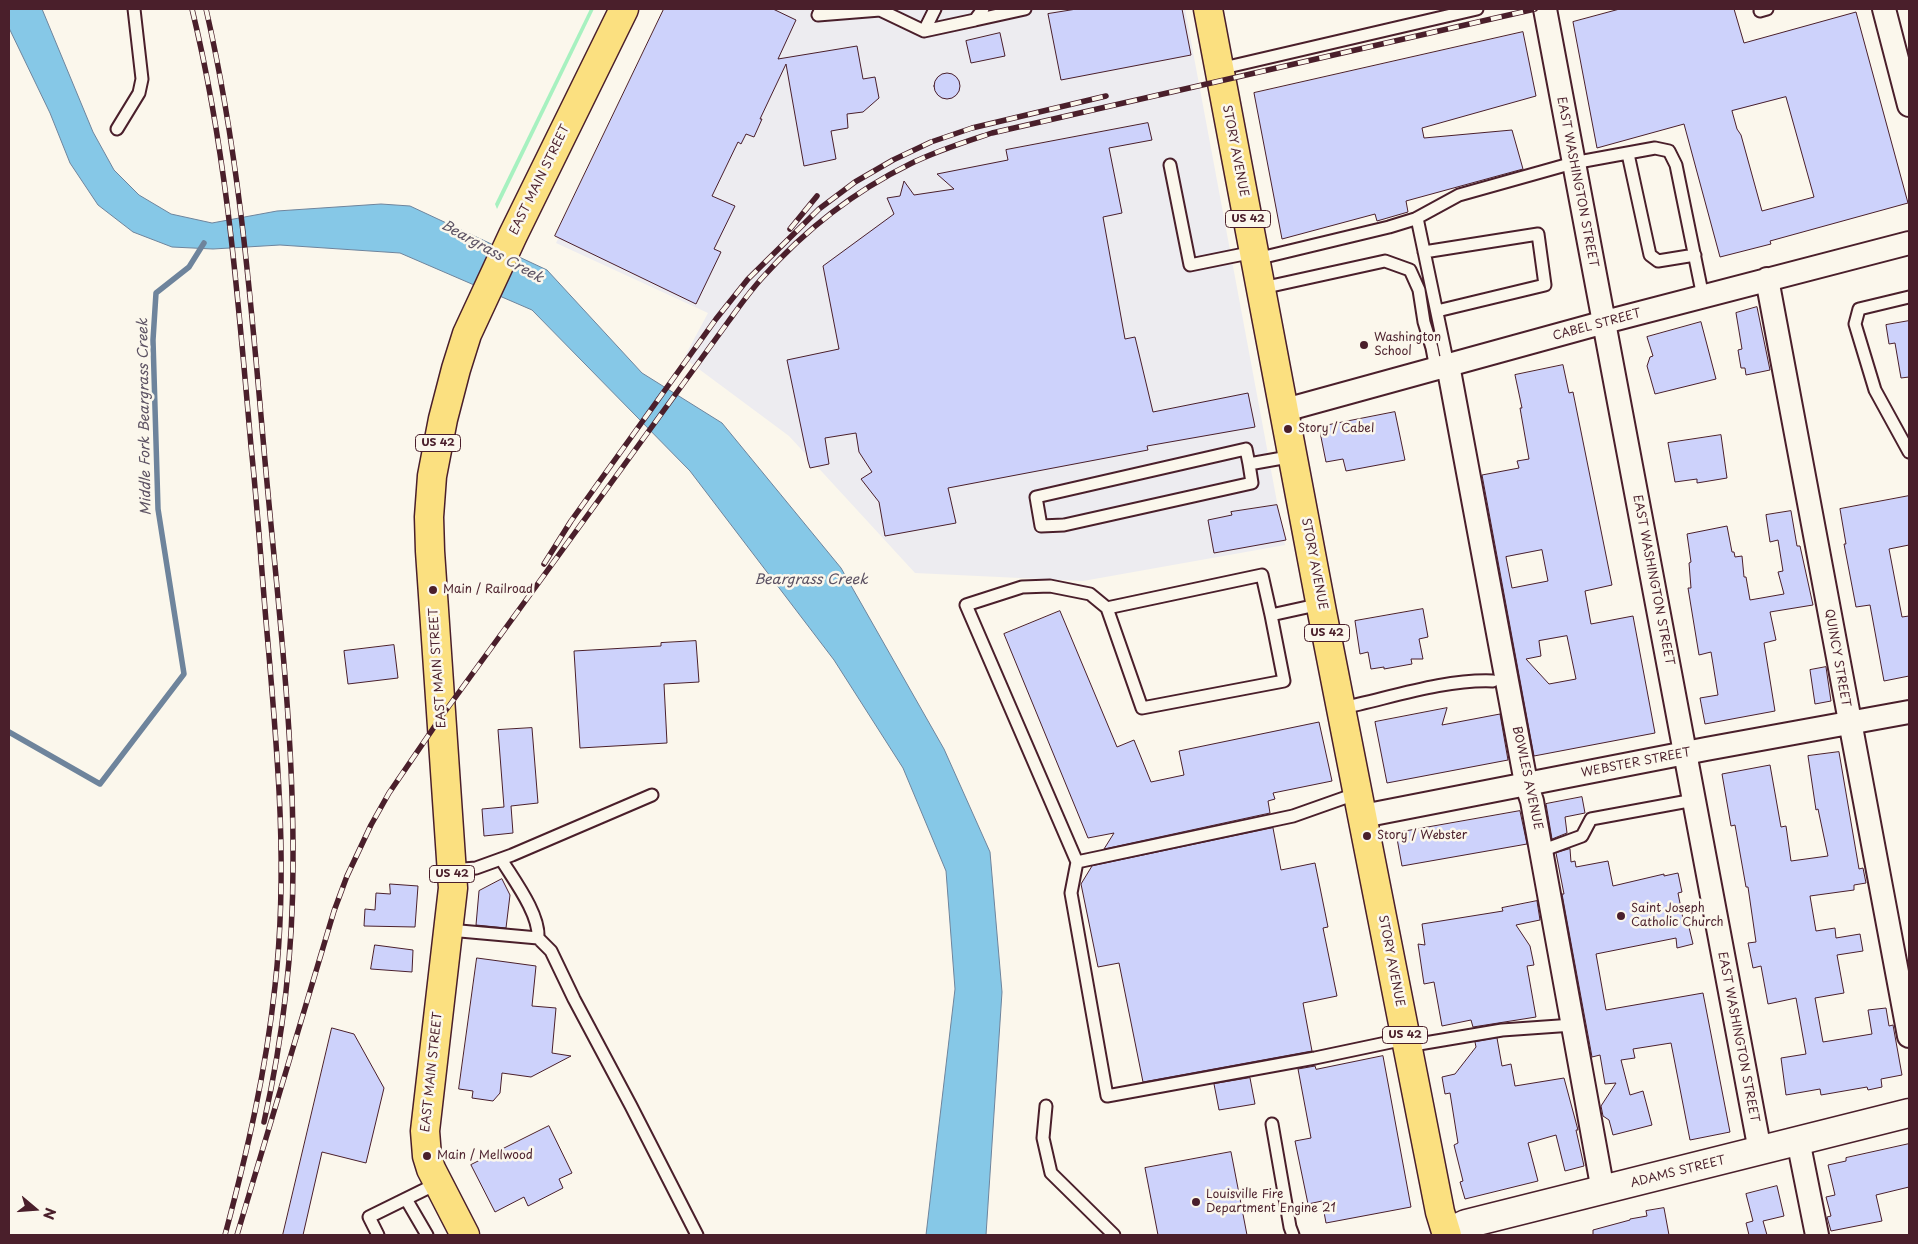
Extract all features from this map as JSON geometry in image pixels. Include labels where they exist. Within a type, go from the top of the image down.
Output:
[{"type":"main road","name":"EAST MAIN STREET","points":[[438,1183],[427,1156],[425,1131],[453,888],[429,517],[432,476],[443,419],[456,368],[480,302],[624,9]]},
{"type":"main road","name":"STORY AVENUE","points":[[1208,9],[1406,1043],[1446,1235]]},
{"type":"main road","name":"US 42","points":[[438,1183],[466,1235]]},
{"type":"street","name":"EAST WASHINGTON STREET","points":[[1545,9],[1760,1151]]},
{"type":"street","points":[[1884,9],[1904,61],[1909,105]]},
{"type":"street","name":"CABEL STREET","points":[[1285,410],[1605,322],[1909,243]]},
{"type":"street","name":"QUINCY STREET","points":[[1767,279],[1909,1036]]},
{"type":"street","name":"BOWLES AVENUE","points":[[1442,367],[1526,784],[1532,801],[1542,851],[1603,1191]]},
{"type":"street","name":"WEBSTER STREET","points":[[1360,804],[1526,784],[1909,712]]},
{"type":"street","name":"ADAMS STREET","points":[[1446,1235],[1466,1224],[1603,1191],[1909,1112]]},
{"type":"street","points":[[1798,1140],[1817,1235]]},
{"type":"lane","points":[[117,129],[139,93],[142,79],[134,9]]},
{"type":"lane","points":[[821,9],[818,15],[880,10],[924,31],[1025,9]]},
{"type":"lane","points":[[924,31],[935,9]]},
{"type":"lane","points":[[975,20],[983,9]]},
{"type":"lane","points":[[1219,69],[1477,9]]},
{"type":"lane","points":[[1170,165],[1190,265],[1255,255],[1389,227],[1418,218],[1459,194],[1573,162],[1655,148],[1669,151],[1676,165],[1703,297]]},
{"type":"lane","points":[[1628,154],[1650,255],[1658,261],[1695,255]]},
{"type":"lane","points":[[1418,218],[1436,311],[1442,367]]},
{"type":"lane","points":[[1424,252],[1538,234],[1546,285],[1436,311]]},
{"type":"lane","points":[[1262,288],[1385,261],[1410,270],[1419,290],[1424,322],[1432,348],[1442,367]]},
{"type":"lane","points":[[1909,297],[1859,309],[1855,324],[1876,390],[1909,452]]},
{"type":"lane","points":[[1246,449],[1249,464],[1252,483],[1064,525],[1041,526],[1036,497],[1246,449]]},
{"type":"lane","points":[[1249,464],[1294,456]]},
{"type":"lane","points":[[1107,608],[1262,575],[1284,681],[1142,708],[1107,608],[1090,594],[1050,586],[1022,587],[966,605],[1077,862],[1071,893],[1107,1096],[1406,1043],[1502,1030],[1573,1025]]},
{"type":"lane","points":[[1271,615],[1321,604]]},
{"type":"lane","points":[[1342,708],[1414,690],[1493,681]]},
{"type":"lane","points":[[451,870],[476,868],[501,859],[652,795]]},
{"type":"lane","points":[[1542,851],[1582,836],[1592,819],[1694,800]]},
{"type":"lane","points":[[1077,862],[1293,816],[1360,804]]},
{"type":"lane","points":[[501,859],[533,916],[538,931],[538,938]]},
{"type":"lane","points":[[449,930],[538,938],[551,951],[697,1235]]},
{"type":"lane","points":[[1046,1106],[1043,1138],[1051,1173],[1114,1235]]},
{"type":"lane","points":[[1272,1124],[1293,1235]]},
{"type":"lane","points":[[378,1235],[369,1218],[438,1183]]},
{"type":"lane","points":[[406,1199],[427,1235]]},
{"type":"shaded area","points":[[672,9],[1185,9],[1285,545],[1083,581],[915,573],[789,436],[684,358],[708,313],[556,243]]},
{"type":"green space","points":[[590,9],[594,9],[497,209],[495,204]]},
{"type":"water","name":"Beargrass Creek","points":[[9,9],[42,9],[93,132],[114,170],[139,195],[171,214],[212,223],[277,211],[381,204],[410,206],[547,270],[642,373],[722,423],[841,568],[944,749],[990,852],[1002,992],[986,1235],[926,1235],[955,989],[946,871],[903,768],[834,660],[690,471],[532,310],[400,253],[280,245],[213,249],[172,247],[133,232],[98,205],[70,163],[50,113],[9,28]]},
{"type":"building","points":[[664,9],[773,9],[796,20],[778,59],[857,46],[863,79],[875,77],[879,98],[863,112],[847,114],[848,128],[831,131],[836,159],[804,166],[786,64],[760,119],[762,119],[754,137],[746,134],[741,144],[738,142],[712,196],[735,206],[714,249],[721,252],[696,304],[555,236]]},
{"type":"building","points":[[1077,9],[1182,9],[1191,55],[1061,80],[1048,14]]},
{"type":"building","points":[[1620,9],[1734,9],[1744,43],[1856,12],[1908,203],[1770,241],[1771,244],[1720,257],[1684,124],[1597,148],[1573,22]],"holes":[[[1786,97],[1814,197],[1762,211],[1741,135],[1737,129],[1732,111]]]},
{"type":"building","points":[[1523,32],[1536,96],[1422,128],[1424,138],[1512,130],[1523,169],[1406,201],[1408,212],[1377,221],[1375,214],[1282,239],[1254,93]]},
{"type":"building","points":[[1000,33],[1005,56],[971,63],[966,41]]},
{"type":"building","points":[[947,73],[956,77],[960,86],[956,95],[947,99],[938,95],[934,86],[938,77]]},
{"type":"building","points":[[1148,123],[1152,140],[1109,148],[1122,213],[1103,217],[1125,339],[1135,337],[1153,412],[1248,393],[1255,427],[1147,446],[1148,450],[948,488],[956,523],[885,536],[879,502],[861,479],[872,472],[859,452],[856,433],[825,438],[829,464],[810,468],[808,461],[787,360],[839,349],[823,266],[894,214],[887,198],[900,196],[904,181],[914,195],[954,189],[937,174],[1008,160],[1006,150]]},
{"type":"building","points":[[1757,307],[1770,370],[1746,375],[1745,368],[1741,368],[1738,350],[1742,349],[1736,313]]},
{"type":"building","points":[[1909,321],[1909,377],[1901,378],[1895,343],[1889,344],[1886,325]]},
{"type":"building","points":[[1701,322],[1716,379],[1655,394],[1647,366],[1650,357],[1653,356],[1647,337]]},
{"type":"building","points":[[1563,365],[1569,393],[1573,392],[1612,585],[1585,591],[1591,624],[1633,616],[1655,733],[1534,756],[1482,475],[1519,468],[1517,461],[1529,459],[1515,375]],"holes":[[[1542,550],[1548,581],[1512,588],[1506,557]],[[1567,636],[1576,679],[1549,684],[1526,659],[1541,656],[1539,641]]]},
{"type":"building","points":[[1395,412],[1405,460],[1346,471],[1343,459],[1326,462],[1319,427]]},
{"type":"building","points":[[1721,435],[1727,478],[1697,483],[1697,479],[1675,482],[1668,443]]},
{"type":"building","points":[[1909,496],[1909,545],[1889,549],[1902,617],[1909,616],[1909,676],[1884,681],[1870,605],[1856,607],[1844,544],[1846,544],[1840,509]]},
{"type":"building","points":[[1277,505],[1286,540],[1214,553],[1208,520],[1232,515],[1231,512]]},
{"type":"building","points":[[1791,511],[1797,546],[1800,546],[1813,605],[1770,612],[1776,640],[1764,643],[1775,711],[1705,724],[1700,698],[1718,695],[1711,652],[1699,655],[1688,588],[1691,588],[1689,563],[1691,562],[1687,534],[1727,526],[1732,552],[1734,552],[1735,557],[1742,556],[1744,577],[1746,577],[1750,600],[1784,594],[1778,572],[1783,571],[1778,540],[1770,542],[1766,515]]},
{"type":"building","points":[[1423,609],[1428,637],[1419,639],[1423,659],[1411,659],[1412,664],[1384,669],[1384,667],[1371,669],[1368,652],[1360,654],[1355,621]]},
{"type":"building","points":[[1060,611],[1117,747],[1134,740],[1151,782],[1184,775],[1179,751],[1319,722],[1332,781],[1273,793],[1275,799],[1268,801],[1270,813],[1104,849],[1114,833],[1088,838],[1004,634]]},
{"type":"building","points":[[696,641],[699,682],[664,684],[667,743],[580,748],[574,651],[661,646],[661,643]]},
{"type":"building","points":[[394,645],[398,678],[348,684],[344,651]]},
{"type":"building","points":[[1826,667],[1831,701],[1815,704],[1810,670]]},
{"type":"building","points":[[1447,708],[1442,725],[1500,714],[1508,760],[1387,783],[1375,722]]},
{"type":"building","points":[[532,728],[538,803],[511,806],[513,833],[484,836],[482,809],[504,807],[498,730]]},
{"type":"building","points":[[1839,752],[1859,869],[1863,868],[1866,883],[1854,885],[1854,890],[1810,896],[1816,931],[1835,928],[1836,938],[1860,934],[1863,951],[1837,955],[1844,993],[1815,998],[1823,1042],[1872,1034],[1868,1010],[1886,1008],[1889,1026],[1893,1025],[1902,1075],[1881,1079],[1882,1087],[1868,1090],[1867,1087],[1821,1095],[1820,1089],[1786,1095],[1781,1058],[1806,1054],[1796,998],[1768,1004],[1761,966],[1753,968],[1748,943],[1756,942],[1748,887],[1746,887],[1735,825],[1731,826],[1722,774],[1770,765],[1781,827],[1786,826],[1791,861],[1828,856],[1818,809],[1816,810],[1808,756]]},
{"type":"building","points":[[1582,797],[1585,813],[1565,817],[1567,833],[1552,839],[1546,804]]},
{"type":"building","points":[[1520,811],[1527,844],[1402,866],[1396,833]]},
{"type":"building","points":[[1273,828],[1281,870],[1315,863],[1328,927],[1323,928],[1337,996],[1303,1003],[1312,1051],[1143,1082],[1119,963],[1098,967],[1081,884],[1092,866]]},
{"type":"building","points":[[1570,849],[1571,862],[1575,861],[1576,867],[1608,861],[1613,886],[1664,874],[1664,876],[1678,873],[1682,892],[1678,893],[1684,924],[1688,923],[1693,944],[1677,948],[1676,938],[1596,954],[1606,1010],[1703,993],[1730,1132],[1690,1140],[1671,1043],[1633,1049],[1635,1058],[1621,1060],[1630,1095],[1643,1091],[1652,1125],[1613,1135],[1609,1120],[1603,1116],[1601,1106],[1616,1083],[1605,1084],[1600,1055],[1592,1057],[1562,894],[1564,894],[1556,853]]},
{"type":"building","points":[[502,879],[510,895],[506,928],[476,925],[479,891]]},
{"type":"building","points":[[390,884],[418,886],[415,927],[364,926],[365,909],[375,910],[376,893],[390,894]]},
{"type":"building","points":[[1537,901],[1540,920],[1516,925],[1530,946],[1534,965],[1527,966],[1536,1017],[1473,1027],[1471,1020],[1442,1026],[1434,982],[1424,984],[1418,944],[1425,945],[1422,924],[1503,911],[1502,908]]},
{"type":"building","points":[[375,945],[413,950],[412,972],[371,969]]},
{"type":"building","points":[[477,958],[536,966],[532,1006],[556,1008],[552,1053],[571,1056],[531,1077],[502,1073],[500,1093],[493,1101],[472,1098],[473,1091],[459,1089]]},
{"type":"building","points":[[332,1028],[354,1034],[384,1088],[366,1163],[322,1152],[303,1235],[283,1235]]},
{"type":"building","points":[[1497,1038],[1502,1066],[1511,1064],[1515,1086],[1564,1078],[1578,1130],[1576,1130],[1584,1166],[1565,1171],[1556,1135],[1528,1143],[1538,1181],[1465,1199],[1460,1182],[1463,1181],[1454,1145],[1458,1143],[1450,1093],[1445,1094],[1442,1077],[1455,1074],[1476,1047],[1475,1042]]},
{"type":"building","points":[[1383,1056],[1411,1207],[1326,1223],[1322,1201],[1308,1204],[1295,1141],[1311,1138],[1298,1069],[1315,1066],[1316,1069]]},
{"type":"building","points":[[1250,1078],[1255,1104],[1219,1110],[1214,1084]]},
{"type":"building","points":[[549,1126],[572,1173],[559,1179],[563,1188],[528,1206],[524,1197],[495,1212],[471,1165]]},
{"type":"building","points":[[1909,1144],[1909,1187],[1876,1195],[1882,1221],[1831,1231],[1827,1217],[1831,1216],[1826,1197],[1835,1195],[1828,1165],[1846,1161],[1846,1158]]},
{"type":"building","name":"Louisville Fire Department Engine 21","points":[[1231,1152],[1247,1235],[1158,1235],[1145,1168]]},
{"type":"building","points":[[1777,1186],[1784,1216],[1763,1221],[1767,1235],[1749,1235],[1746,1223],[1753,1221],[1746,1194]]},
{"type":"building","points":[[1664,1208],[1669,1235],[1593,1235],[1593,1230],[1647,1216],[1646,1211]]},
{"type":"waterway","name":"Middle Fork Beargrass Creek","points":[[9,732],[100,784],[184,674],[158,509],[153,340],[156,293],[189,267],[204,243]]},
{"type":"railway","points":[[192,9],[214,117],[230,226],[256,496],[272,687],[280,815],[281,900],[279,943],[271,1018],[255,1112],[225,1235]]},
{"type":"railway","points":[[206,9],[228,124],[244,239],[280,619],[291,767],[293,897],[289,962],[282,1026],[264,1122]]},
{"type":"railway","points":[[237,1235],[334,911],[347,876],[371,825],[389,793],[441,717],[740,305],[779,260],[831,213],[890,175],[930,155],[992,133],[1535,9]]},
{"type":"railway","points":[[544,564],[571,521],[716,319],[748,279],[819,209],[855,182],[893,160],[931,142],[972,128],[1106,96]]},
{"type":"railway","points":[[790,229],[817,196]]},
{"type":"place","name":"Washington School","points":[[1364,345]]},
{"type":"place","name":"Story / Cabel","points":[[1288,429]]},
{"type":"place","name":"Main / Railroad","points":[[433,590]]},
{"type":"place","name":"Story / Webster","points":[[1367,836]]},
{"type":"place","name":"Saint Joseph Catholic Church","points":[[1621,916]]},
{"type":"place","name":"Main / Mellwood","points":[[427,1156]]},
{"type":"place","name":"Louisville Fire Department Engine 21","points":[[1196,1202]]}]
